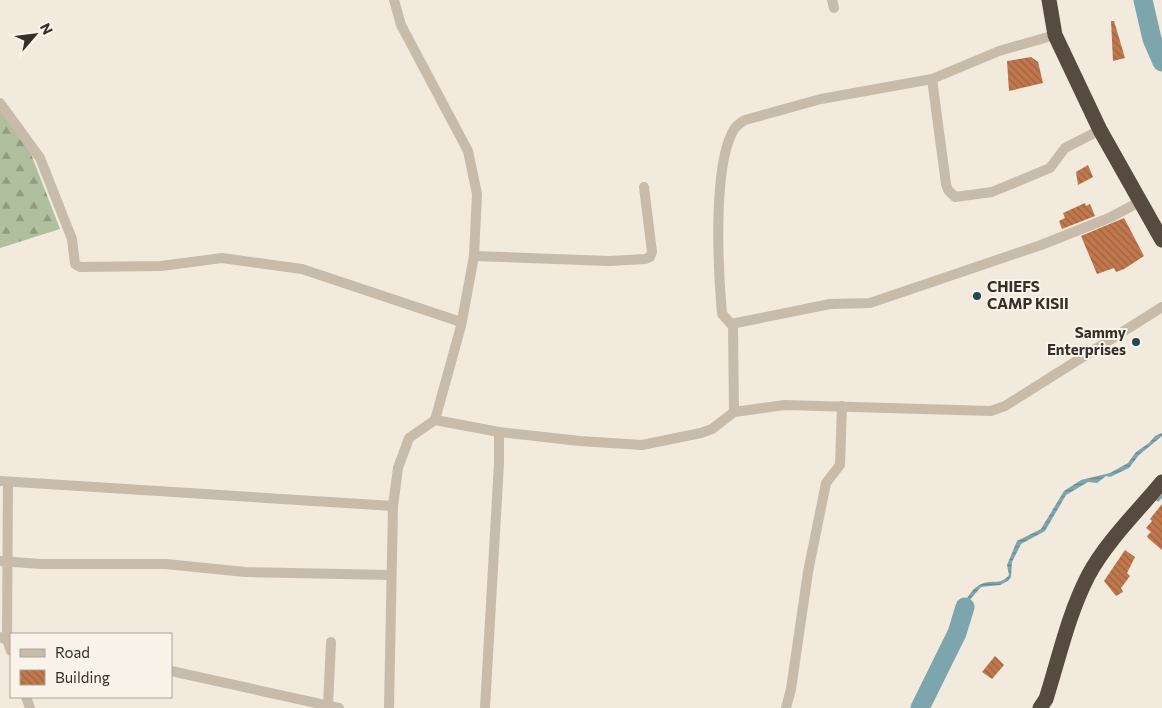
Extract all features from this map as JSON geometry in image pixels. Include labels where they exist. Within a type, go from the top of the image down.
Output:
[{"type":"highway","points":[[1048,0],[1055,36],[1100,130],[1138,203],[1162,240]]},
{"type":"highway","points":[[1040,708],[1046,699],[1076,601],[1089,574],[1103,552],[1162,482]]},
{"type":"street","points":[[389,708],[393,506],[398,468],[409,438],[435,420],[461,322],[474,256],[477,194],[468,151],[401,26],[394,0]]},
{"type":"street","points":[[734,412],[733,326],[722,314],[719,197],[728,143],[736,125],[746,120],[821,99],[932,79],[999,51],[1055,36]]},
{"type":"street","points":[[932,79],[946,184],[954,197],[992,192],[1050,168],[1065,148],[1100,130]]},
{"type":"street","points":[[0,103],[40,158],[72,239],[75,264],[80,268],[161,266],[222,258],[302,269],[461,322]]},
{"type":"street","points":[[474,256],[609,262],[650,257],[652,249],[644,187]]},
{"type":"street","points":[[731,324],[830,304],[870,303],[1041,245],[1109,218],[1138,203]]},
{"type":"street","points":[[435,420],[499,432],[580,441],[642,445],[701,433],[712,429],[734,412],[785,405],[991,411],[1005,406],[1162,307]]},
{"type":"street","points":[[786,708],[791,689],[808,572],[826,483],[840,465],[842,406]]},
{"type":"street","points":[[485,708],[499,463],[499,432]]},
{"type":"street","points":[[6,639],[4,481],[393,506]]},
{"type":"street","points":[[4,561],[166,564],[245,572],[391,575]]},
{"type":"street","points":[[328,705],[331,642]]},
{"type":"street","points":[[172,671],[339,708]]},
{"type":"green space","points":[[0,110],[28,146],[60,229],[0,248]]},
{"type":"water","points":[[1162,433],[1162,436],[1139,455],[1129,468],[1110,477],[1106,476],[1097,483],[1088,482],[1066,495],[1045,531],[1021,544],[1012,562],[1011,577],[1008,581],[1000,585],[981,587],[968,602],[958,630],[962,609],[968,596],[978,586],[988,582],[1003,580],[1009,575],[1007,565],[1017,541],[1041,529],[1064,491],[1081,480],[1110,473],[1128,463],[1136,452],[1155,436]]},
{"type":"building","points":[[1111,21],[1114,21],[1125,58],[1113,61]]},
{"type":"building","points":[[1031,57],[1038,62],[1043,83],[1009,91],[1007,61]]},
{"type":"building","points":[[1088,165],[1093,177],[1078,185],[1076,172]]},
{"type":"building","points":[[1085,203],[1086,206],[1090,204],[1095,216],[1062,229],[1059,221],[1065,218],[1063,213]]},
{"type":"building","points":[[1124,218],[1144,256],[1124,269],[1116,272],[1114,268],[1097,274],[1081,236]]},
{"type":"building","points":[[1162,504],[1162,550],[1148,538],[1147,536],[1151,532],[1146,528],[1152,521],[1150,519]]},
{"type":"building","points":[[1125,550],[1135,557],[1127,573],[1130,576],[1121,588],[1123,592],[1116,596],[1104,581]]},
{"type":"building","points":[[995,656],[1004,665],[992,679],[982,672]]},
{"type":"waterway","points":[[1143,0],[1152,39],[1162,62]]},
{"type":"waterway","points":[[1158,500],[1162,496]]},
{"type":"waterway","points":[[920,708],[957,633],[965,607]]},
{"type":"place","name":"CHIEFS CAMP KISII","points":[[977,296]]},
{"type":"place","name":"Sammy Enterprises","points":[[1136,342]]}]
